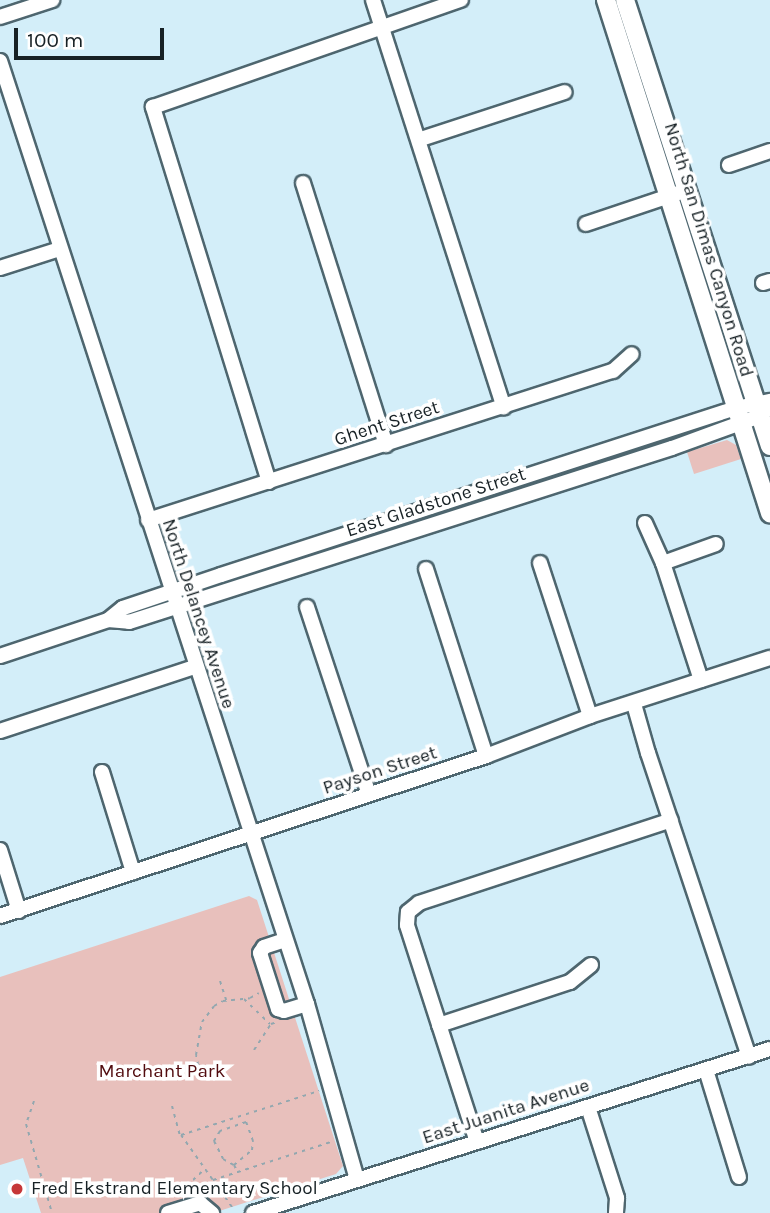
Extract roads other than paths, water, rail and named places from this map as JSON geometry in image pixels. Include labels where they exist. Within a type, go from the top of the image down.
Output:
[{"type":"main road","name":"North San Dimas Canyon Road","points":[[606,0],[678,194],[764,406],[770,446]]},
{"type":"main road","name":"North San Dimas Canyon Road","points":[[625,0],[738,416],[770,513]]},
{"type":"street","points":[[0,17],[52,0]]},
{"type":"street","points":[[373,0],[421,139],[504,407]]},
{"type":"street","points":[[269,482],[153,107],[461,0]]},
{"type":"street","name":"North Delancey Avenue","points":[[0,61],[175,607],[307,1004],[357,1179]]},
{"type":"street","points":[[421,139],[565,92]]},
{"type":"street","points":[[729,165],[770,151]]},
{"type":"street","points":[[303,183],[386,445]]},
{"type":"street","points":[[586,224],[678,194]]},
{"type":"street","points":[[0,268],[60,249]]},
{"type":"street","name":"Ghent Street","points":[[148,520],[613,372],[632,354]]},
{"type":"street","name":"East Gladstone Street","points":[[107,620],[128,622],[175,607],[764,406]]},
{"type":"street","name":"East Gladstone Street","points":[[0,656],[107,620],[123,608],[171,592],[738,416]]},
{"type":"street","points":[[645,523],[663,563],[701,680]]},
{"type":"street","points":[[663,563],[716,544]]},
{"type":"street","points":[[540,563],[590,716]]},
{"type":"street","points":[[425,569],[486,756]]},
{"type":"street","points":[[307,607],[369,794]]},
{"type":"street","name":"Payson Street","points":[[0,916],[486,756],[590,716],[770,658]]},
{"type":"street","points":[[0,731],[195,667]]},
{"type":"street","points":[[634,704],[749,1057]]},
{"type":"street","points":[[102,772],[133,872]]},
{"type":"street","points":[[477,1142],[407,925],[408,912],[419,903],[671,820]]},
{"type":"street","points":[[0,850],[19,911]]},
{"type":"street","points":[[285,940],[264,947],[260,953],[278,1009],[284,1012],[307,1004]]},
{"type":"street","points":[[439,1024],[570,982],[591,965]]},
{"type":"street","name":"East Juanita Avenue","points":[[253,1213],[770,1049]]},
{"type":"street","points":[[706,1070],[739,1177]]},
{"type":"street","points":[[588,1107],[617,1198],[616,1213]]},
{"type":"street","points":[[168,1213],[200,1203],[212,1213]]},
{"type":"place","name":"Fred Ekstrand Elementary School","points":[[17,1189]]},
{"type":"park label","name":"Marchant Park","points":[[162,1072]]}]
